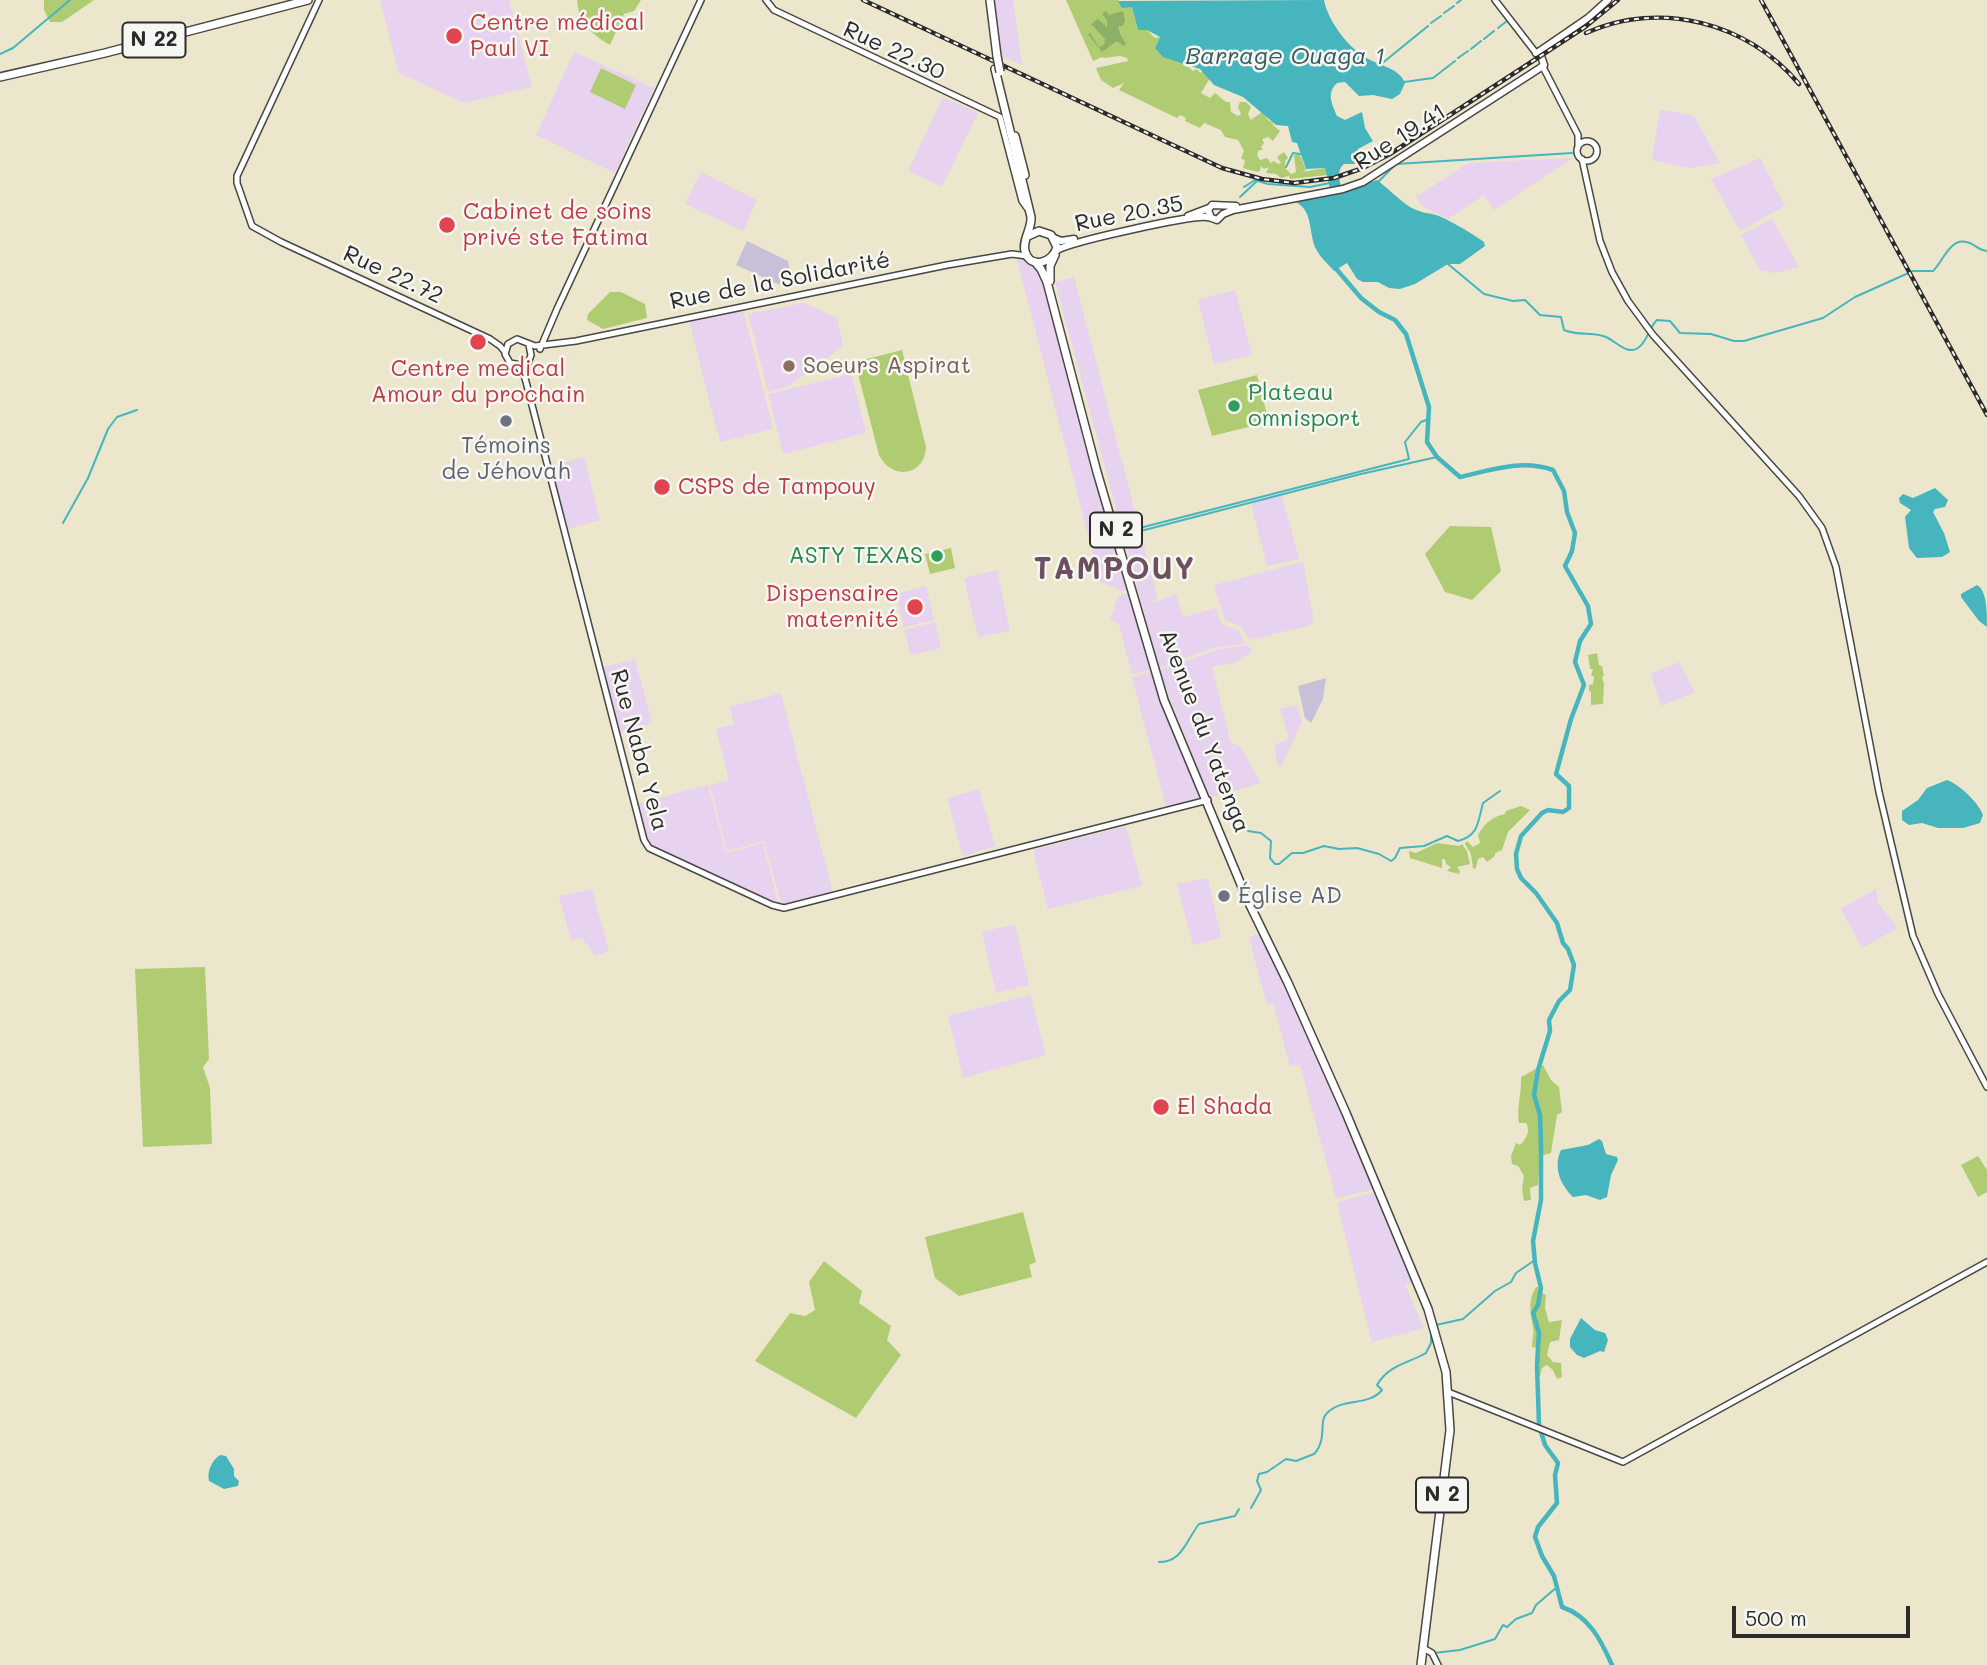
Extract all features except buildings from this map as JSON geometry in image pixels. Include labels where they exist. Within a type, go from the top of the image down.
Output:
[{"type":"main road","name":"N 22","points":[[0,77],[105,53],[308,0]]},
{"type":"main road","name":"N 2","points":[[988,0],[997,70],[1030,214],[1031,227],[1024,248],[1027,256],[1035,262]]},
{"type":"main road","points":[[1540,66],[1544,61],[1537,53],[1588,18],[1608,0]]},
{"type":"main road","name":"Rue 19.41","points":[[1223,214],[1342,187],[1374,172],[1540,66]]},
{"type":"main road","name":"N 2","points":[[997,70],[1037,221],[1051,235],[1055,253]]},
{"type":"main road","name":"Rue 19.41","points":[[1221,206],[1329,190]]},
{"type":"main road","points":[[1214,204],[1221,206],[1223,214],[1217,220],[1210,218],[1209,208],[1214,204]]},
{"type":"main road","name":"Rue 20.35","points":[[1051,235],[1063,241],[1193,214],[1209,208]]},
{"type":"main road","name":"Rue 20.35","points":[[1055,253],[1075,242],[1194,218],[1210,218]]},
{"type":"main road","points":[[1027,239],[1037,231],[1051,235]]},
{"type":"main road","points":[[1035,262],[1047,262],[1055,253]]},
{"type":"main road","name":"Avenue du Yatenga","points":[[1055,253],[1049,276],[1058,317]]},
{"type":"main road","name":"Avenue du Yatenga","points":[[1035,262],[1045,275],[1058,317],[1142,632],[1167,707],[1232,860],[1295,992],[1434,1324],[1442,1351],[1448,1392]]},
{"type":"main road","name":"N 2","points":[[1421,1665],[1450,1430],[1448,1392]]},
{"type":"street","name":"Rue 22.72","points":[[319,0],[237,179],[252,226],[490,339],[505,352]]},
{"type":"street","points":[[525,378],[530,359],[540,347],[701,0]]},
{"type":"street","name":"Rue 22.30","points":[[765,0],[773,12],[1001,119],[1022,201],[1030,214]]},
{"type":"street","points":[[1495,0],[1537,53]]},
{"type":"street","points":[[1540,66],[1578,135],[1578,153],[1585,168],[1599,235],[1606,258],[1628,301],[1653,335],[1793,488],[1815,517],[1829,543],[1911,932],[1938,994],[1987,1087]]},
{"type":"street","points":[[1578,135],[1596,149],[1585,168]]},
{"type":"street","points":[[1578,146],[1589,141]]},
{"type":"street","points":[[1581,159],[1592,159]]},
{"type":"street","points":[[1012,254],[1027,239]]},
{"type":"street","name":"Rue de la Solidarité","points":[[527,342],[540,347],[1012,254],[1027,256]]},
{"type":"street","name":"Rue 22.72","points":[[490,339],[512,341]]},
{"type":"street","points":[[525,378],[517,366],[508,360],[505,352],[508,344],[521,339],[527,342],[531,350],[530,359]]},
{"type":"street","points":[[517,366],[530,359]]},
{"type":"street","name":"Rue Naba Yela","points":[[525,378],[644,839],[649,848],[772,905],[784,908],[1207,800]]},
{"type":"street","points":[[1448,1392],[1623,1462],[1987,1262]]},
{"type":"street","points":[[1423,1648],[1432,1653],[1438,1665]]},
{"type":"shaded area","name":"Centre médical Paul VI","points":[[380,0],[509,0],[532,87],[464,103],[399,73]]},
{"type":"shaded area","points":[[992,0],[1013,0],[1022,65],[999,56]]},
{"type":"shaded area","points":[[574,52],[654,88],[615,173],[536,135]]},
{"type":"shaded area","points":[[943,97],[978,113],[942,187],[908,171]]},
{"type":"shaded area","points":[[1660,109],[1694,116],[1720,163],[1690,168],[1652,160]]},
{"type":"shaded area","points":[[1570,158],[1494,210],[1484,195],[1448,219],[1422,206],[1416,197],[1468,163]]},
{"type":"shaded area","points":[[1760,158],[1785,206],[1740,231],[1711,179]]},
{"type":"shaded area","points":[[701,172],[757,200],[743,231],[685,204]]},
{"type":"shaded area","points":[[1772,219],[1799,267],[1774,273],[1760,270],[1741,235]]},
{"type":"shaded area","points":[[747,241],[788,261],[791,277],[785,287],[736,265]]},
{"type":"shaded area","points":[[1017,259],[1023,259],[1028,265],[1038,269],[1045,280],[1127,590],[1121,591],[1100,582]]},
{"type":"shaded area","points":[[1074,277],[1158,600],[1143,604],[1161,601],[1176,594],[1183,617],[1216,608],[1220,621],[1238,630],[1246,644],[1212,648],[1159,668],[1055,282]]},
{"type":"shaded area","points":[[1235,290],[1252,355],[1214,364],[1198,300]]},
{"type":"shaded area","name":"Soeurs Aspirat","points":[[804,303],[837,318],[843,346],[789,386],[768,392],[748,314]]},
{"type":"shaded area","points":[[743,310],[773,429],[720,442],[689,321]]},
{"type":"shaded area","points":[[851,374],[866,433],[783,454],[768,394]]},
{"type":"shaded area","points":[[584,457],[600,520],[567,529],[551,466]]},
{"type":"shaded area","points":[[1282,495],[1299,559],[1267,566],[1251,503]]},
{"type":"shaded area","points":[[1303,562],[1314,621],[1311,625],[1249,640],[1242,627],[1225,620],[1214,585]]},
{"type":"shaded area","points":[[997,570],[1010,631],[978,637],[964,578]]},
{"type":"shaded area","name":"Dispensaire maternité","points":[[926,586],[934,620],[904,627],[896,594]]},
{"type":"shaded area","points":[[1129,593],[1152,669],[1132,674],[1119,624],[1110,620],[1118,596]]},
{"type":"shaded area","points":[[935,622],[941,648],[911,655],[904,630]]},
{"type":"shaded area","points":[[1248,645],[1252,651],[1237,662],[1212,667],[1231,743],[1240,746],[1261,783],[1209,798],[1159,670],[1217,650]]},
{"type":"shaded area","points":[[635,659],[652,723],[618,732],[601,668]]},
{"type":"shaded area","points":[[1679,662],[1695,692],[1661,706],[1651,674]]},
{"type":"shaded area","points":[[1153,672],[1203,798],[1166,807],[1132,677]]},
{"type":"shaded area","points":[[1326,678],[1323,699],[1311,723],[1305,718],[1298,686]]},
{"type":"shaded area","points":[[781,693],[833,893],[798,903],[781,903],[764,841],[727,851],[710,785],[729,780],[716,729],[734,724],[730,707]]},
{"type":"shaded area","points":[[1297,705],[1302,721],[1282,765],[1278,767],[1274,745],[1289,739],[1280,709]]},
{"type":"shaded area","points":[[708,785],[726,853],[763,843],[778,903],[647,844],[636,804]]},
{"type":"shaded area","points":[[979,789],[995,846],[963,856],[947,798]]},
{"type":"shaded area","points":[[1126,826],[1142,886],[1048,909],[1033,850]]},
{"type":"shaded area","points":[[1208,878],[1221,938],[1193,945],[1177,884]]},
{"type":"shaded area","points":[[592,889],[609,951],[595,956],[582,938],[571,940],[559,896]]},
{"type":"shaded area","points":[[1876,889],[1878,903],[1898,928],[1862,948],[1841,909]]},
{"type":"shaded area","points":[[1015,924],[1029,985],[996,993],[982,932]]},
{"type":"shaded area","points":[[1260,934],[1376,1189],[1336,1198],[1300,1065],[1290,1066],[1273,1003],[1267,1005],[1249,937]]},
{"type":"shaded area","points":[[1030,995],[1046,1055],[963,1078],[948,1016]]},
{"type":"shaded area","points":[[1376,1192],[1414,1282],[1405,1285],[1424,1328],[1372,1342],[1337,1202]]},
{"type":"green space","points":[[44,0],[94,0],[62,22],[50,22],[44,10]]},
{"type":"green space","points":[[577,0],[641,0],[634,11],[624,14],[610,45],[587,27],[580,15]]},
{"type":"green space","points":[[1066,0],[1118,0],[1126,7],[1132,7],[1138,30],[1147,30],[1155,38],[1160,37],[1155,48],[1193,71],[1203,71],[1210,78],[1201,93],[1210,98],[1215,93],[1230,102],[1231,112],[1238,116],[1241,114],[1238,107],[1240,102],[1246,102],[1251,107],[1248,114],[1251,120],[1262,112],[1280,131],[1273,141],[1268,137],[1262,139],[1263,150],[1259,150],[1257,155],[1260,160],[1267,158],[1271,163],[1273,161],[1279,164],[1281,163],[1277,157],[1284,152],[1288,158],[1285,168],[1291,174],[1296,172],[1294,155],[1300,155],[1306,170],[1302,172],[1325,168],[1327,175],[1290,179],[1289,176],[1281,178],[1276,174],[1266,173],[1269,167],[1264,169],[1261,166],[1257,172],[1243,168],[1245,161],[1241,158],[1244,151],[1238,140],[1225,137],[1221,130],[1204,123],[1200,128],[1185,121],[1186,118],[1180,115],[1177,118],[1119,90],[1124,83],[1113,88],[1101,80],[1096,68],[1128,61],[1127,58],[1102,57],[1093,61]]},
{"type":"green space","points":[[1106,11],[1109,15],[1123,11],[1123,26],[1118,26],[1126,44],[1124,46],[1117,41],[1102,52],[1088,34],[1090,33],[1099,47],[1104,45],[1105,39],[1091,24],[1098,19],[1107,27],[1107,20],[1102,14]]},
{"type":"green space","points":[[601,68],[636,85],[625,109],[590,92]]},
{"type":"green space","points":[[610,292],[621,292],[645,304],[647,318],[603,329],[587,320],[588,314]]},
{"type":"green space","points":[[902,350],[926,447],[920,464],[907,472],[892,469],[879,455],[855,362]]},
{"type":"green space","name":"Plateau omnisport","points":[[1257,375],[1269,422],[1212,436],[1198,390]]},
{"type":"green space","points":[[1450,526],[1491,527],[1501,571],[1472,600],[1445,592],[1425,554]]},
{"type":"green space","points":[[951,548],[955,568],[930,574],[925,554]]},
{"type":"green space","points":[[1597,653],[1604,676],[1603,704],[1591,705],[1589,685],[1593,684],[1594,677],[1591,675],[1593,669],[1590,669],[1588,655]]},
{"type":"green space","points":[[1521,806],[1530,810],[1508,832],[1502,850],[1487,862],[1483,857],[1478,859],[1476,868],[1473,869],[1471,854],[1465,844],[1467,841],[1473,847],[1480,843],[1478,835],[1486,824],[1506,811]]},
{"type":"green space","points":[[1437,843],[1459,846],[1462,844],[1470,864],[1457,867],[1459,874],[1447,871],[1451,867],[1446,864],[1445,859],[1442,859],[1442,868],[1410,858],[1409,851],[1416,853]]},
{"type":"green space","points":[[205,967],[209,1059],[203,1067],[210,1088],[212,1144],[143,1147],[135,969]]},
{"type":"green space","points":[[1543,1065],[1551,1080],[1559,1087],[1562,1112],[1557,1115],[1551,1153],[1540,1156],[1538,1185],[1530,1188],[1531,1200],[1524,1201],[1524,1176],[1518,1166],[1512,1164],[1511,1156],[1516,1143],[1520,1145],[1528,1132],[1526,1123],[1519,1123],[1518,1118],[1521,1077]]},
{"type":"green space","points":[[1978,1156],[1987,1170],[1987,1192],[1978,1197],[1961,1165]]},
{"type":"green space","points":[[1023,1212],[1036,1262],[1029,1265],[1032,1277],[959,1296],[935,1278],[925,1237]]},
{"type":"green space","points":[[824,1261],[862,1291],[859,1303],[891,1326],[887,1340],[901,1355],[856,1418],[755,1361],[790,1313],[805,1316],[815,1310],[809,1282]]},
{"type":"green space","points":[[1536,1287],[1540,1287],[1540,1292],[1546,1295],[1545,1308],[1549,1322],[1562,1320],[1559,1340],[1550,1342],[1547,1355],[1553,1362],[1561,1363],[1562,1377],[1557,1379],[1547,1365],[1542,1368],[1540,1376],[1538,1375],[1536,1348],[1532,1347],[1530,1307]]},
{"type":"water","name":"Barrage Ouaga 1","points":[[1324,0],[1334,24],[1352,46],[1370,60],[1398,73],[1405,83],[1400,94],[1392,99],[1373,95],[1359,96],[1345,82],[1337,83],[1334,87],[1331,99],[1337,116],[1345,120],[1362,112],[1365,128],[1373,141],[1358,149],[1362,161],[1360,164],[1344,164],[1340,169],[1342,191],[1377,180],[1410,207],[1436,215],[1484,242],[1485,246],[1460,264],[1448,264],[1415,284],[1400,289],[1389,288],[1378,282],[1363,282],[1357,279],[1347,263],[1334,271],[1316,249],[1304,209],[1293,201],[1331,193],[1325,168],[1306,169],[1297,143],[1292,142],[1288,126],[1276,125],[1243,97],[1214,85],[1200,69],[1163,57],[1155,48],[1160,37],[1147,30],[1138,30],[1132,7],[1122,8],[1118,1]]},
{"type":"water","points":[[1935,488],[1948,500],[1945,507],[1933,512],[1950,552],[1942,557],[1917,558],[1909,548],[1905,517],[1911,510],[1900,503],[1899,498],[1903,494],[1913,498]]},
{"type":"water","points":[[1977,585],[1985,597],[1987,627],[1979,621],[1961,597],[1961,594]]},
{"type":"water","points":[[1947,780],[1963,790],[1977,805],[1983,815],[1980,823],[1963,828],[1938,828],[1922,823],[1909,825],[1902,820],[1902,811],[1918,800],[1927,788]]},
{"type":"water","points":[[1599,1139],[1606,1154],[1617,1157],[1618,1160],[1611,1175],[1607,1197],[1600,1200],[1586,1195],[1573,1197],[1559,1175],[1561,1150],[1588,1145]]},
{"type":"water","points":[[1581,1318],[1595,1330],[1605,1333],[1608,1340],[1604,1352],[1600,1351],[1584,1358],[1570,1347],[1570,1339]]},
{"type":"water","points":[[220,1455],[226,1456],[234,1469],[234,1476],[239,1481],[238,1486],[224,1489],[209,1481],[210,1467]]},
{"type":"waterway","points":[[0,54],[13,48],[70,0]]},
{"type":"waterway","points":[[1457,3],[1461,0]]},
{"type":"waterway","points":[[1444,13],[1454,6]]},
{"type":"waterway","points":[[1431,23],[1441,16]]},
{"type":"waterway","points":[[1498,28],[1507,21]]},
{"type":"waterway","points":[[1380,65],[1428,26]]},
{"type":"waterway","points":[[1484,39],[1494,31]]},
{"type":"waterway","points":[[1471,49],[1481,41]]},
{"type":"waterway","points":[[1458,58],[1468,51]]},
{"type":"waterway","points":[[1404,82],[1433,78],[1455,61]]},
{"type":"waterway","points":[[1286,167],[1293,153],[1300,154]]},
{"type":"waterway","points":[[1378,182],[1396,164],[1572,153]]},
{"type":"waterway","points":[[1244,187],[1255,180],[1268,184],[1310,187],[1330,183]]},
{"type":"waterway","points":[[1240,197],[1257,181]]},
{"type":"waterway","points":[[1163,226],[1169,225]]},
{"type":"waterway","points":[[1448,264],[1484,294],[1513,301],[1525,300],[1540,315],[1561,317],[1564,330],[1603,336],[1625,349],[1634,350],[1644,342],[1657,320],[1670,321],[1680,333],[1711,334],[1744,341],[1823,318],[1855,297],[1913,271],[1933,271],[1951,247],[1960,242],[1987,251]]},
{"type":"waterway","points":[[1333,265],[1361,298],[1395,320],[1406,334],[1429,407],[1427,442],[1437,457],[1460,477],[1529,465],[1553,470],[1564,491],[1567,512],[1575,533],[1572,551],[1565,566],[1588,606],[1591,624],[1580,641],[1575,662],[1584,685],[1571,719],[1556,774],[1569,786],[1569,808],[1563,812],[1548,810],[1542,813],[1521,836],[1516,854],[1521,878],[1536,893],[1557,923],[1574,965],[1570,990],[1559,1001],[1549,1020],[1550,1031],[1538,1070],[1534,1095],[1540,1115],[1541,1146],[1541,1200],[1533,1241],[1541,1288],[1538,1305],[1533,1313],[1539,1333],[1539,1425],[1545,1445],[1558,1463],[1555,1475],[1557,1503],[1538,1527],[1535,1537],[1554,1576],[1562,1607],[1580,1616],[1587,1623],[1612,1665]]},
{"type":"waterway","points":[[63,523],[88,478],[108,429],[117,417],[137,410]]},
{"type":"waterway","points":[[1128,531],[1409,459],[1405,442],[1421,422],[1429,419]]},
{"type":"waterway","points":[[1129,534],[1437,457]]},
{"type":"waterway","points":[[1248,831],[1261,833],[1271,841],[1270,858],[1275,864],[1279,864],[1292,853],[1303,853],[1324,846],[1357,848],[1379,854],[1391,861],[1400,848],[1424,846],[1447,836],[1458,841],[1465,839],[1474,832],[1483,803],[1500,791]]},
{"type":"waterway","points":[[1436,1325],[1463,1319],[1535,1260]]},
{"type":"waterway","points":[[1251,1508],[1261,1490],[1257,1481],[1259,1474],[1267,1472],[1286,1459],[1296,1461],[1314,1454],[1321,1443],[1323,1421],[1327,1413],[1340,1405],[1363,1401],[1376,1395],[1382,1390],[1377,1385],[1387,1373],[1426,1353],[1431,1343],[1431,1331]]},
{"type":"waterway","points":[[1159,1562],[1173,1559],[1179,1554],[1199,1524],[1235,1516],[1239,1509]]},
{"type":"waterway","points":[[1434,1653],[1460,1650],[1495,1639],[1503,1625],[1507,1627],[1516,1619],[1532,1613],[1536,1605],[1557,1587]]},
{"type":"railway","points":[[863,0],[1222,168],[1262,179],[1294,183],[1334,178],[1363,168],[1390,154],[1585,27],[1618,0]]},
{"type":"railway","points":[[1761,0],[1987,415]]},
{"type":"railway","points":[[1586,33],[1614,23],[1643,18],[1672,18],[1701,23],[1754,45],[1778,63],[1799,84]]},
{"type":"place","name":"Centre médical Paul VI","points":[[454,36]]},
{"type":"place","name":"Cabinet de soins privé ste Fatima","points":[[447,225]]},
{"type":"place","name":"Centre medical Amour du prochain","points":[[478,342]]},
{"type":"place","name":"Soeurs Aspirat","points":[[789,366]]},
{"type":"place","name":"Plateau omnisport","points":[[1234,406]]},
{"type":"place","name":"Témoins de Jéhovah","points":[[506,421]]},
{"type":"place","name":"CSPS de Tampouy","points":[[662,487]]},
{"type":"place","name":"ASTY TEXAS","points":[[937,556]]},
{"type":"place","name":"Dispensaire maternité","points":[[915,607]]},
{"type":"place","name":"Église AD","points":[[1224,896]]},
{"type":"place","name":"El Shada","points":[[1161,1107]]},
{"type":"district","name":"TAMPOUY","points":[[1115,570]]}]
